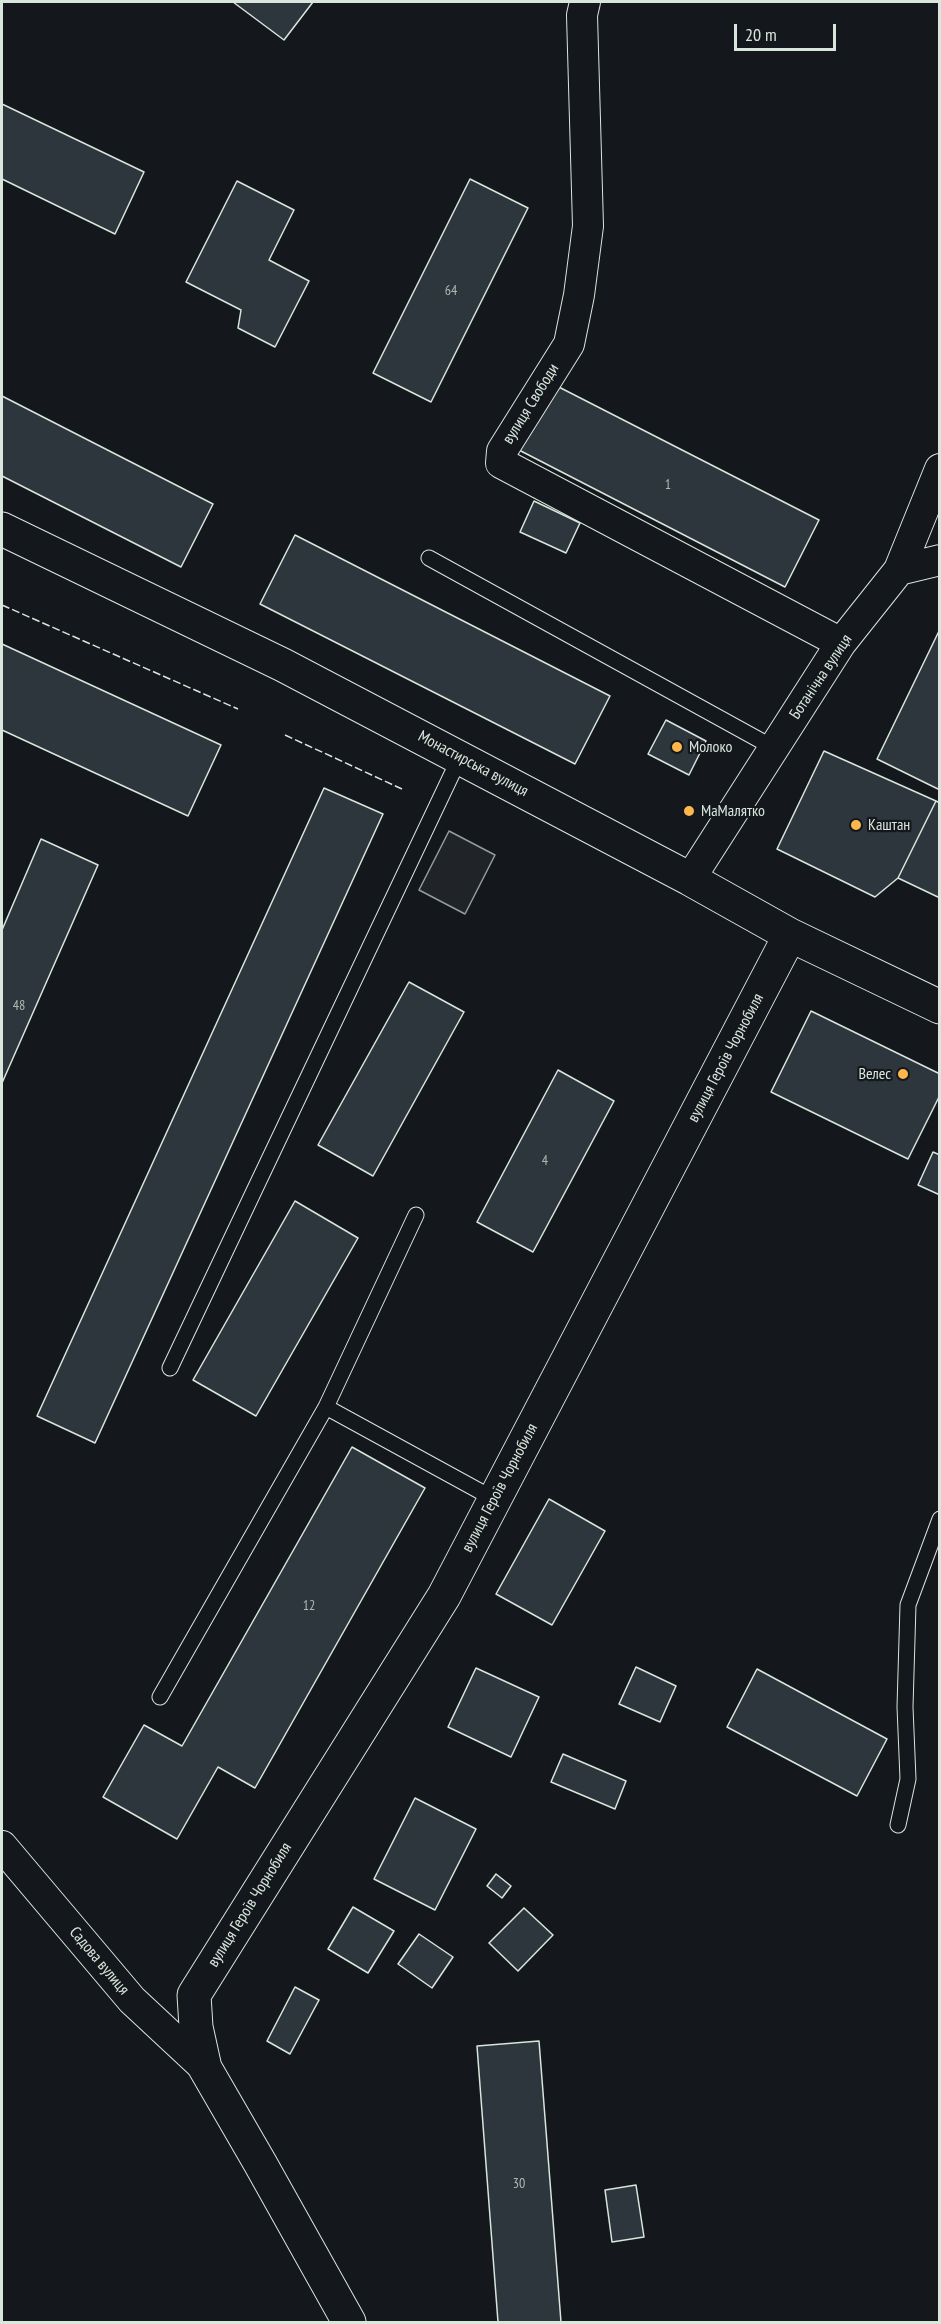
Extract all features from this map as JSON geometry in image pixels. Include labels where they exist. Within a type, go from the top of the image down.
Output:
[{"type":"main road","name":"Монастирська вулиця","points":[[2,529],[283,665],[690,879],[790,935],[939,1007]]},
{"type":"main road","name":"вулиця Героїв Чорнобиля","points":[[196,2027],[194,1995],[444,1596],[790,935]]},
{"type":"main road","name":"Садова вулиця","points":[[196,2027],[205,2068],[349,2322]]},
{"type":"street","name":"вулиця Свободи","points":[[585,2],[582,15],[588,226],[579,296],[570,344],[502,451],[501,463],[841,644]]},
{"type":"street","name":"Ботанічна вулиця","points":[[690,879],[841,644],[899,570],[939,469]]},
{"type":"street","points":[[899,570],[939,560]]},
{"type":"street","name":"Садова вулиця","points":[[2,1846],[132,2000],[205,2068]]},
{"type":"lane","points":[[429,558],[774,748]]},
{"type":"lane","points":[[170,1368],[460,758]]},
{"type":"lane","points":[[160,1697],[326,1407],[416,1215]]},
{"type":"lane","points":[[326,1407],[494,1499]]},
{"type":"lane","points":[[898,1825],[908,1779],[905,1707],[908,1605],[939,1519]]},
{"type":"shaded area","points":[[449,831],[495,855],[465,914],[419,890]]},
{"type":"building","points":[[233,2],[313,2],[284,40]]},
{"type":"building","points":[[2,104],[144,172],[115,234],[2,179]]},
{"type":"building","points":[[470,179],[528,208],[431,402],[373,373]]},
{"type":"building","points":[[237,181],[294,210],[269,260],[309,281],[275,347],[238,328],[241,310],[186,282]]},
{"type":"building","points":[[551,383],[819,520],[785,587],[517,449]]},
{"type":"building","points":[[2,396],[213,504],[181,567],[2,476]]},
{"type":"building","points":[[534,501],[580,523],[566,553],[520,532]]},
{"type":"building","points":[[295,535],[610,696],[575,764],[260,604]]},
{"type":"building","points":[[940,629],[940,790],[877,759]]},
{"type":"building","points":[[2,644],[221,745],[188,816],[2,730]]},
{"type":"building","name":"Молоко","points":[[666,720],[706,741],[689,775],[648,754]]},
{"type":"building","name":"Каштан","points":[[824,751],[936,801],[898,878],[875,897],[777,849]]},
{"type":"building","points":[[324,788],[383,814],[95,1443],[37,1416]]},
{"type":"building","points":[[936,801],[940,803],[940,898],[898,878]]},
{"type":"building","points":[[41,839],[98,865],[2,1083],[2,930]]},
{"type":"building","points":[[409,982],[464,1012],[373,1176],[318,1145]]},
{"type":"building","points":[[811,1011],[940,1074],[940,1095],[908,1159],[771,1092]]},
{"type":"building","points":[[558,1070],[614,1101],[533,1252],[477,1222]]},
{"type":"building","points":[[933,1152],[940,1155],[940,1195],[918,1185]]},
{"type":"building","points":[[295,1201],[358,1238],[256,1416],[193,1380]]},
{"type":"building","points":[[352,1447],[425,1488],[255,1788],[218,1767],[177,1839],[103,1797],[144,1725],[182,1746]]},
{"type":"building","points":[[549,1499],[605,1531],[552,1625],[496,1594]]},
{"type":"building","points":[[636,1667],[676,1686],[660,1722],[619,1704]]},
{"type":"building","points":[[476,1668],[539,1697],[511,1757],[448,1727]]},
{"type":"building","points":[[757,1669],[887,1739],[857,1796],[727,1727]]},
{"type":"building","points":[[563,1754],[626,1781],[615,1809],[551,1782]]},
{"type":"building","points":[[415,1798],[476,1829],[435,1910],[374,1879]]},
{"type":"building","points":[[496,1874],[511,1886],[502,1898],[487,1886]]},
{"type":"building","points":[[353,1907],[394,1931],[368,1973],[328,1949]]},
{"type":"building","points":[[524,1908],[553,1935],[518,1971],[489,1943]]},
{"type":"building","points":[[419,1934],[453,1957],[432,1988],[398,1964]]},
{"type":"building","points":[[295,1987],[319,2000],[290,2054],[267,2041]]},
{"type":"building","points":[[539,2041],[561,2322],[498,2322],[477,2046]]},
{"type":"building","points":[[636,2185],[644,2237],[612,2242],[605,2190]]},
{"type":"fence","points":[[2,605],[238,709]]},
{"type":"fence","points":[[285,735],[402,789]]},
{"type":"place","name":"Молоко","points":[[677,747]]},
{"type":"place","name":"МаМалятко","points":[[689,811]]},
{"type":"place","name":"Каштан","points":[[856,825]]},
{"type":"place","name":"Велес","points":[[903,1074]]}]
